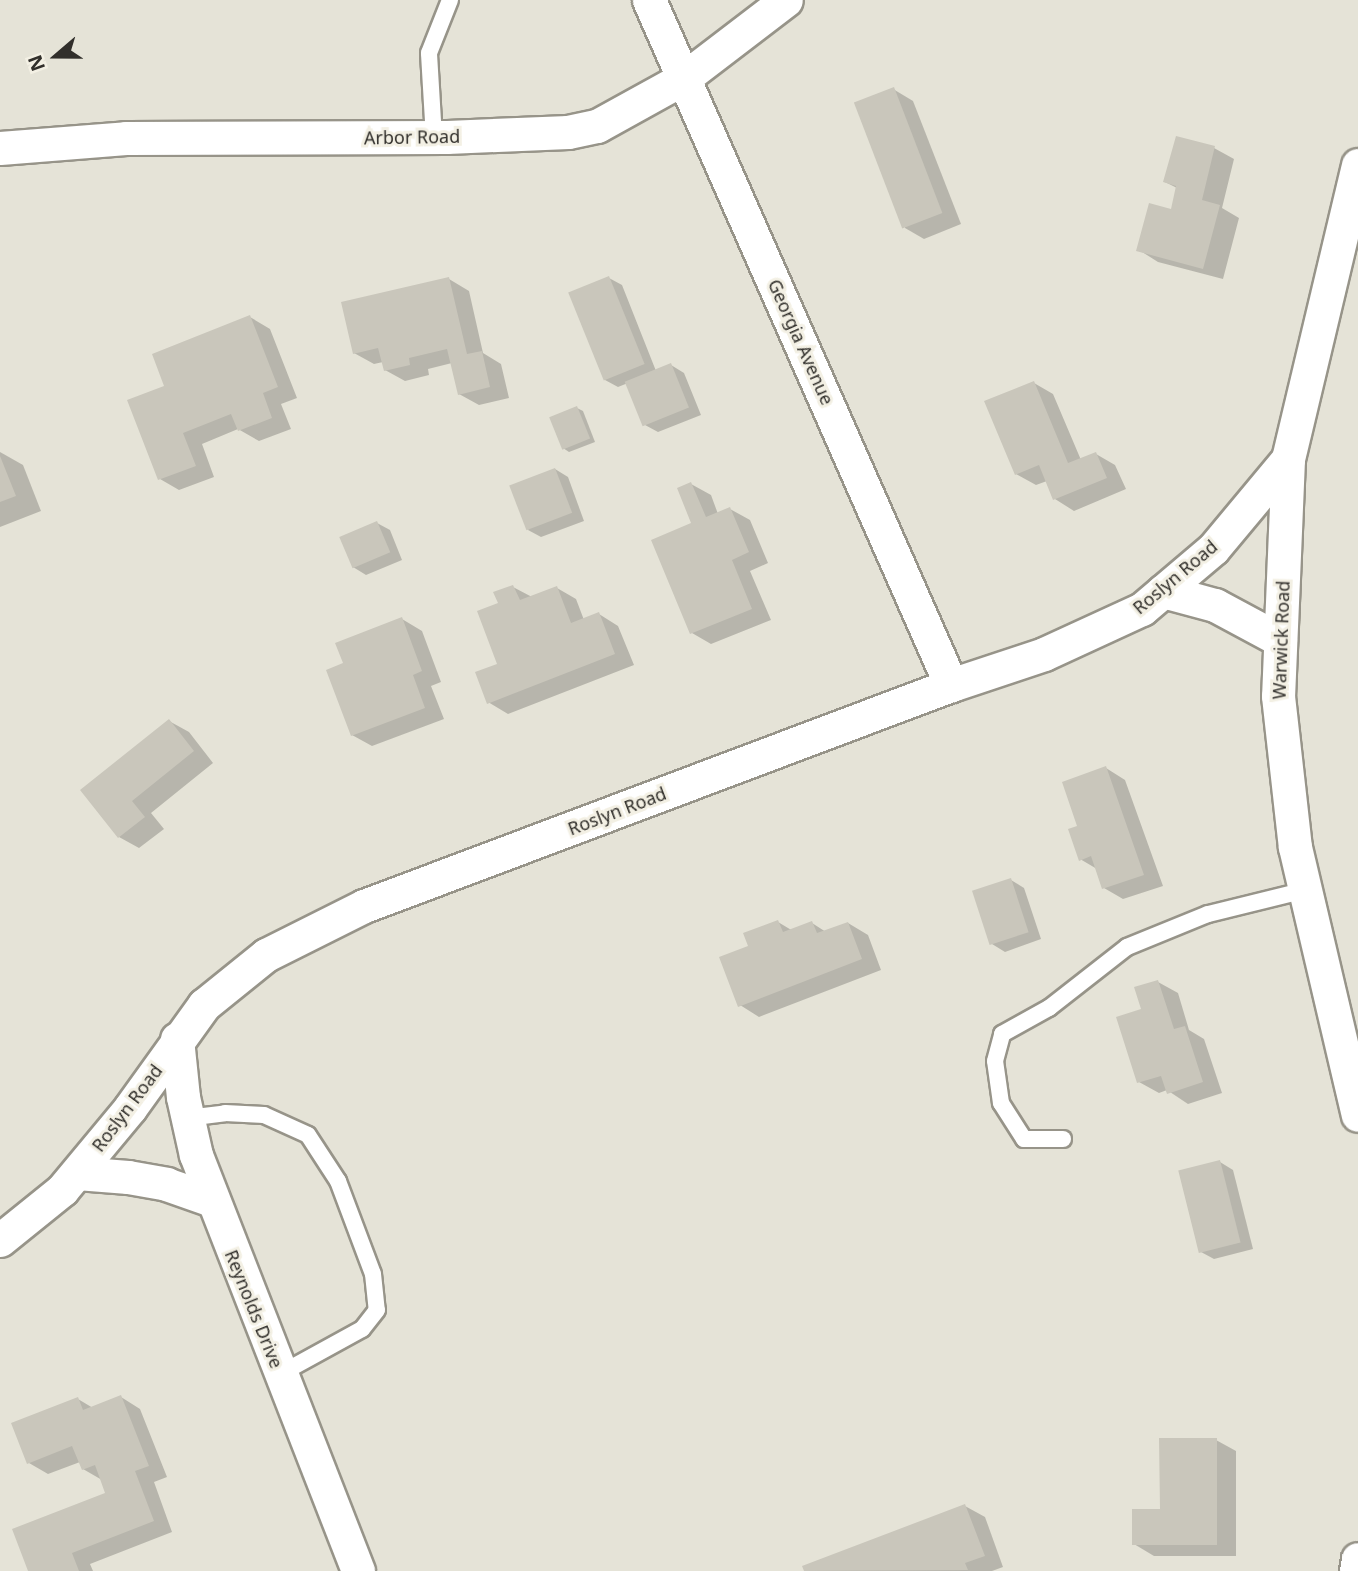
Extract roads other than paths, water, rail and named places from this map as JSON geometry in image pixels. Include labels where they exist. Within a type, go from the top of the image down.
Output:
[{"type":"street","name":"Georgia Avenue","points":[[649,0],[951,685]]},
{"type":"street","name":"Arbor Road","points":[[0,148],[126,138],[434,138],[568,132],[597,126],[684,78],[786,0]]},
{"type":"street","name":"Warwick Road","points":[[1358,165],[1288,459],[1278,696],[1296,847],[1358,1115]]},
{"type":"street","name":"Roslyn Road","points":[[0,1240],[62,1190],[130,1108],[204,1005],[265,955],[364,906],[951,685],[1044,654],[1142,609],[1213,549],[1288,459]]},
{"type":"street","points":[[1163,591],[1214,605],[1280,640]]},
{"type":"street","name":"Reynolds Drive","points":[[177,1039],[187,1118],[195,1155],[358,1571]]},
{"type":"street","points":[[76,1173],[128,1177],[166,1184],[212,1199]]},
{"type":"street","points":[[1356,1571],[1358,1559]]},
{"type":"lane","points":[[434,138],[429,53],[450,0]]},
{"type":"lane","points":[[1063,1139],[1024,1139],[1001,1103],[995,1061],[1002,1034],[1049,1008],[1127,947],[1208,914],[1306,890]]},
{"type":"lane","points":[[187,1118],[225,1113],[264,1115],[308,1135],[338,1181],[373,1274],[377,1310],[362,1329],[280,1374]]}]
